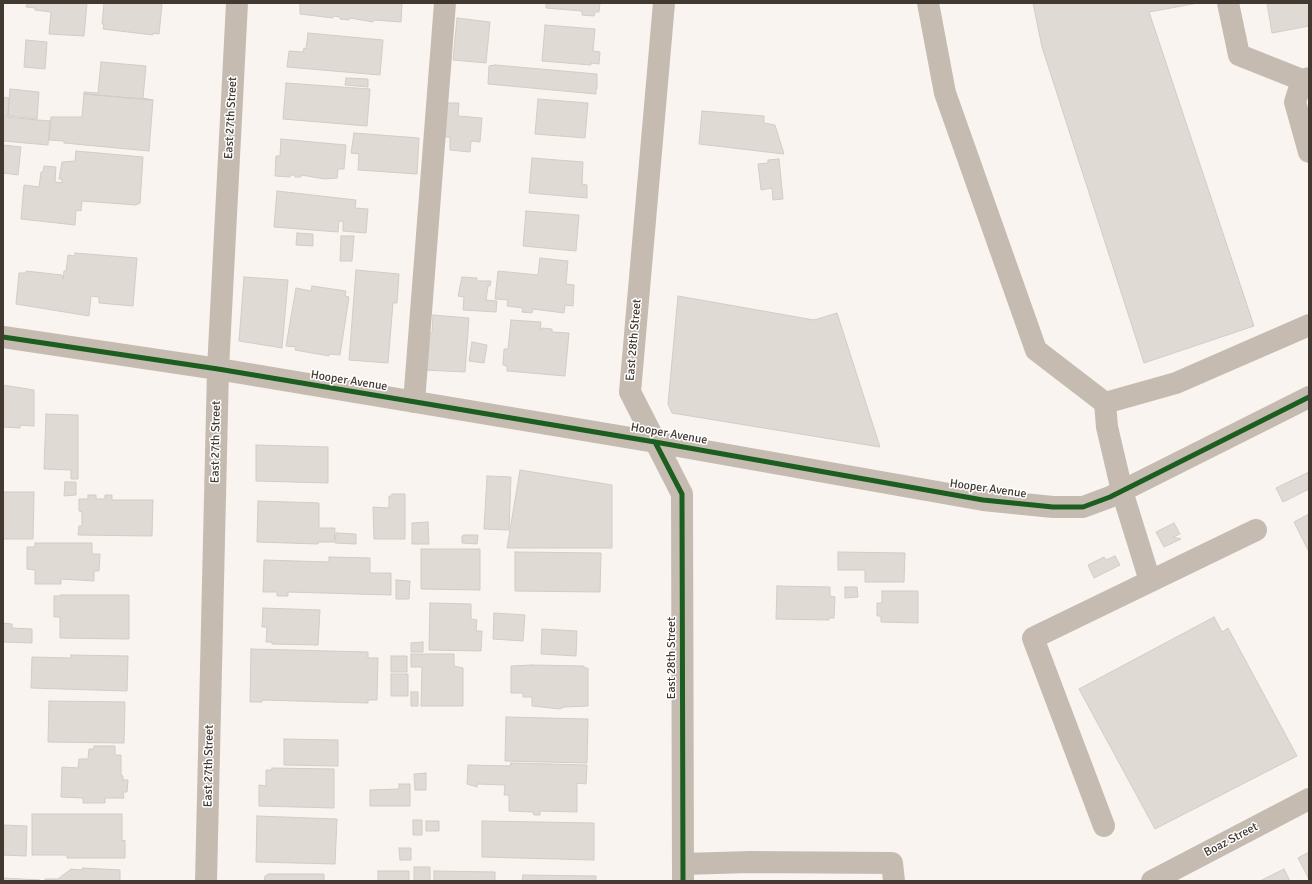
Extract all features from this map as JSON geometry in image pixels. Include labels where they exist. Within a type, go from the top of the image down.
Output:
[{"type":"street","name":"East 27th Street","points":[[206,881],[218,369],[237,3]]},
{"type":"street","points":[[414,402],[445,3]]},
{"type":"street","name":"East 28th Street","points":[[664,3],[630,392],[682,494],[683,873]]},
{"type":"street","points":[[928,3],[945,93],[1036,350],[1105,403],[1107,427],[1122,491],[1150,581]]},
{"type":"street","points":[[1228,3],[1239,55],[1305,79],[1294,102],[1309,152]]},
{"type":"street","points":[[1105,403],[1176,383],[1309,325]]},
{"type":"street","name":"Hooper Avenue","points":[[3,337],[218,369],[655,442],[983,500],[1053,508],[1083,507],[1122,491],[1309,397]]},
{"type":"street","points":[[1104,826],[1033,638],[1256,530]]},
{"type":"street","name":"Boaz Street","points":[[1152,881],[1309,798]]},
{"type":"street","points":[[683,873],[750,862],[892,863],[894,881]]},
{"type":"building","points":[[27,3],[87,3],[84,36],[49,34],[51,12],[26,7]]},
{"type":"building","points":[[104,3],[156,3],[162,5],[159,34],[153,33],[153,35],[103,29]]},
{"type":"building","points":[[300,3],[402,3],[401,22],[374,20],[373,22],[350,18],[349,20],[340,19],[340,17],[333,16],[333,18],[300,14]]},
{"type":"building","points":[[546,3],[600,3],[599,12],[595,12],[594,16],[582,15],[582,11],[546,8]]},
{"type":"building","points":[[1033,3],[1198,3],[1149,12],[1254,326],[1144,363],[1042,47]]},
{"type":"building","points":[[1267,3],[1309,3],[1309,26],[1272,33]]},
{"type":"building","points":[[457,18],[490,22],[486,63],[453,60]]},
{"type":"building","points":[[545,25],[595,29],[593,51],[600,52],[599,64],[591,63],[591,65],[542,61]]},
{"type":"building","points":[[308,33],[383,40],[380,75],[287,67],[289,51],[303,52],[304,48],[306,49]]},
{"type":"building","points":[[26,40],[47,42],[45,69],[24,67]]},
{"type":"building","points":[[101,62],[146,66],[143,98],[153,100],[84,94],[84,92],[98,93]]},
{"type":"building","points":[[495,65],[597,74],[596,94],[488,84],[489,66]]},
{"type":"building","points":[[346,78],[368,79],[368,87],[345,85]]},
{"type":"building","points":[[286,83],[370,89],[367,126],[283,119]]},
{"type":"building","points":[[10,89],[39,92],[37,119],[8,116]]},
{"type":"building","points":[[84,94],[153,100],[149,151],[64,143],[64,141],[49,140],[51,117],[82,117]]},
{"type":"building","points":[[3,97],[9,98],[8,116],[3,116]]},
{"type":"building","points":[[538,99],[588,103],[585,138],[535,134]]},
{"type":"building","points":[[447,103],[459,103],[458,116],[482,118],[480,142],[471,141],[470,152],[450,150],[450,137],[444,137]]},
{"type":"building","points":[[702,111],[764,116],[764,123],[775,125],[784,154],[699,144]]},
{"type":"building","points":[[3,117],[50,121],[48,145],[3,141]]},
{"type":"building","points":[[354,133],[419,138],[417,174],[358,170],[359,154],[351,153]]},
{"type":"building","points":[[281,139],[346,145],[344,169],[338,169],[337,178],[325,179],[301,175],[301,177],[295,177],[295,175],[290,175],[290,177],[275,176],[276,156],[280,156]]},
{"type":"building","points":[[3,145],[21,147],[18,175],[3,173]]},
{"type":"building","points":[[76,151],[143,157],[140,203],[136,205],[82,201],[81,211],[76,210],[75,225],[21,219],[24,185],[39,187],[41,172],[43,172],[44,166],[56,167],[55,182],[62,183],[62,179],[59,179],[62,162],[75,161]]},
{"type":"building","points":[[532,158],[583,162],[582,184],[587,185],[587,198],[529,193]]},
{"type":"building","points":[[779,159],[783,199],[773,200],[772,188],[761,190],[758,164],[768,163],[768,160]]},
{"type":"building","points":[[277,191],[356,200],[355,208],[368,209],[366,233],[343,231],[343,221],[339,221],[338,232],[274,227]]},
{"type":"building","points":[[526,211],[579,215],[576,251],[523,246]]},
{"type":"building","points":[[297,233],[313,234],[313,246],[296,245]]},
{"type":"building","points":[[341,236],[354,236],[352,261],[340,261]]},
{"type":"building","points":[[75,253],[137,258],[133,306],[99,303],[99,297],[91,296],[89,316],[16,304],[19,273],[26,273],[26,271],[62,275],[63,279],[64,271],[66,271],[68,255],[75,256]]},
{"type":"building","points":[[540,258],[568,261],[566,284],[574,285],[573,306],[565,305],[564,313],[533,309],[532,313],[522,312],[523,308],[507,306],[508,300],[495,299],[498,271],[538,275]]},
{"type":"building","points":[[356,270],[399,274],[397,303],[393,303],[388,363],[349,360]]},
{"type":"building","points":[[244,277],[288,280],[282,348],[239,341]]},
{"type":"building","points":[[462,277],[477,278],[477,281],[491,281],[490,286],[488,286],[486,300],[497,301],[496,312],[463,310],[464,297],[458,296]]},
{"type":"building","points":[[312,286],[346,291],[345,296],[349,297],[340,355],[329,354],[329,356],[295,350],[296,347],[286,346],[296,288],[311,291]]},
{"type":"building","points":[[678,296],[814,320],[837,313],[880,447],[672,413],[668,404]]},
{"type":"building","points":[[433,315],[469,318],[465,372],[424,370],[427,333],[432,333]]},
{"type":"building","points":[[511,320],[541,322],[540,331],[542,328],[552,329],[552,332],[569,333],[565,376],[507,371],[507,366],[503,365],[504,349],[508,349]]},
{"type":"building","points":[[472,342],[487,345],[484,363],[469,361]]},
{"type":"building","points":[[3,385],[34,390],[34,426],[20,425],[20,428],[3,427]]},
{"type":"building","points":[[46,414],[78,415],[78,479],[71,479],[71,470],[44,469]]},
{"type":"building","points":[[256,445],[328,447],[328,483],[256,481]]},
{"type":"building","points":[[520,470],[612,485],[612,548],[507,548]]},
{"type":"building","points":[[1309,472],[1309,489],[1283,502],[1276,488]]},
{"type":"building","points":[[487,476],[511,477],[509,530],[484,529]]},
{"type":"building","points":[[65,482],[76,482],[76,495],[64,496]]},
{"type":"building","points":[[3,492],[34,492],[33,539],[3,539]]},
{"type":"building","points":[[392,494],[405,494],[405,539],[374,539],[373,507],[389,508],[389,496],[392,496]]},
{"type":"building","points":[[88,495],[96,495],[96,499],[105,499],[105,495],[112,495],[112,500],[153,500],[152,536],[78,535],[79,526],[82,526],[82,512],[79,511],[79,499],[88,499]]},
{"type":"building","points":[[258,501],[319,503],[319,528],[335,528],[334,542],[318,542],[318,544],[257,542]]},
{"type":"building","points":[[1309,514],[1309,552],[1294,522]]},
{"type":"building","points":[[428,522],[429,544],[412,544],[412,523]]},
{"type":"building","points":[[1174,523],[1180,534],[1173,537],[1181,539],[1164,547],[1156,532]]},
{"type":"building","points":[[336,533],[356,534],[356,544],[335,543]]},
{"type":"building","points":[[478,535],[477,544],[462,543],[462,536]]},
{"type":"building","points":[[35,543],[92,543],[92,554],[100,554],[99,571],[94,571],[94,581],[61,579],[61,584],[35,584],[35,570],[27,569],[27,547],[35,547]]},
{"type":"building","points":[[421,549],[480,549],[480,590],[421,589]]},
{"type":"building","points":[[515,552],[601,553],[600,592],[515,591]]},
{"type":"building","points":[[838,552],[905,553],[904,582],[865,582],[865,570],[838,570]]},
{"type":"building","points":[[1115,556],[1120,565],[1094,578],[1088,565],[1104,557],[1106,560]]},
{"type":"building","points":[[329,557],[370,558],[370,573],[391,573],[391,595],[288,592],[288,596],[277,596],[277,592],[263,592],[264,560],[329,562]]},
{"type":"building","points":[[396,580],[410,581],[409,599],[396,599]]},
{"type":"building","points":[[777,586],[830,587],[830,596],[835,597],[834,618],[829,618],[829,620],[776,619]]},
{"type":"building","points":[[845,587],[857,587],[858,597],[845,598]]},
{"type":"building","points":[[882,591],[918,591],[918,623],[881,622],[881,616],[877,616],[877,603],[882,603]]},
{"type":"building","points":[[129,595],[129,639],[60,638],[60,617],[54,617],[54,596]]},
{"type":"building","points":[[430,603],[471,604],[471,619],[477,620],[476,631],[482,631],[481,651],[429,650]]},
{"type":"building","points":[[263,608],[320,610],[318,645],[272,644],[272,642],[266,642],[267,627],[262,627]]},
{"type":"building","points":[[494,613],[525,615],[523,641],[493,639]]},
{"type":"building","points":[[1214,617],[1222,632],[1228,628],[1297,756],[1155,829],[1079,689]]},
{"type":"building","points":[[3,623],[12,624],[12,628],[32,629],[32,643],[3,642]]},
{"type":"building","points":[[542,629],[577,631],[576,656],[541,654]]},
{"type":"building","points":[[423,642],[423,652],[411,652],[411,643]]},
{"type":"building","points":[[251,649],[368,652],[368,658],[378,658],[377,700],[368,700],[368,703],[262,700],[262,702],[250,702]]},
{"type":"building","points":[[411,654],[454,654],[454,666],[463,668],[463,706],[421,706],[422,667],[411,667]]},
{"type":"building","points":[[71,655],[128,656],[127,691],[31,688],[32,657],[71,658]]},
{"type":"building","points":[[391,656],[407,656],[407,672],[391,672]]},
{"type":"building","points":[[511,666],[584,666],[584,668],[588,668],[588,706],[564,707],[560,709],[532,706],[532,697],[523,697],[523,693],[511,693]]},
{"type":"building","points":[[391,674],[408,674],[408,696],[391,696]]},
{"type":"building","points":[[411,692],[418,692],[418,706],[411,706]]},
{"type":"building","points":[[49,701],[125,702],[124,743],[48,742]]},
{"type":"building","points":[[506,717],[588,719],[587,763],[505,761]]},
{"type":"building","points":[[284,739],[338,740],[338,766],[284,765]]},
{"type":"building","points":[[94,746],[115,746],[115,755],[121,755],[121,775],[123,776],[123,780],[128,780],[127,792],[123,792],[124,798],[105,798],[105,803],[83,803],[83,798],[61,797],[62,767],[78,768],[79,759],[88,759],[89,749],[94,749]]},
{"type":"building","points":[[511,763],[587,765],[586,784],[577,783],[577,812],[540,811],[540,815],[534,815],[533,812],[509,811],[509,795],[504,795],[505,785],[477,784],[477,787],[467,784],[468,765],[510,766]]},
{"type":"building","points":[[272,768],[334,769],[334,808],[259,806],[259,785],[266,786],[266,770],[272,770]]},
{"type":"building","points":[[426,773],[426,790],[415,790],[414,774]]},
{"type":"building","points":[[399,784],[410,784],[410,806],[370,806],[370,790],[399,789]]},
{"type":"building","points":[[32,814],[122,814],[122,841],[125,840],[125,858],[67,858],[67,855],[32,855]]},
{"type":"building","points":[[257,816],[337,819],[335,864],[256,862]]},
{"type":"building","points":[[413,820],[422,820],[422,835],[413,835]]},
{"type":"building","points":[[426,821],[439,821],[439,831],[426,831]]},
{"type":"building","points":[[482,821],[594,823],[594,860],[482,857]]},
{"type":"building","points":[[3,825],[27,826],[26,856],[3,855]]},
{"type":"building","points":[[399,848],[411,848],[411,860],[400,860]]},
{"type":"building","points":[[1309,852],[1309,879],[1298,858]]},
{"type":"building","points":[[414,867],[430,867],[430,881],[414,881]]},
{"type":"building","points":[[83,868],[120,870],[120,881],[45,881],[45,879],[58,879],[71,869],[81,870]]},
{"type":"building","points":[[1284,869],[1290,881],[1260,881]]},
{"type":"building","points":[[378,871],[409,871],[409,881],[378,881]]},
{"type":"building","points":[[434,871],[495,872],[495,881],[434,881]]},
{"type":"building","points":[[269,874],[324,874],[324,881],[264,881],[265,876]]},
{"type":"building","points":[[523,875],[596,876],[596,881],[522,881]]},
{"type":"building","points":[[3,878],[40,880],[40,881],[3,881]]},
{"type":"cycle path","points":[[3,337],[218,369],[655,442],[983,500],[1053,507],[1083,507],[1110,497],[1309,397]]},
{"type":"cycle path","points":[[655,442],[682,494],[683,881]]}]
